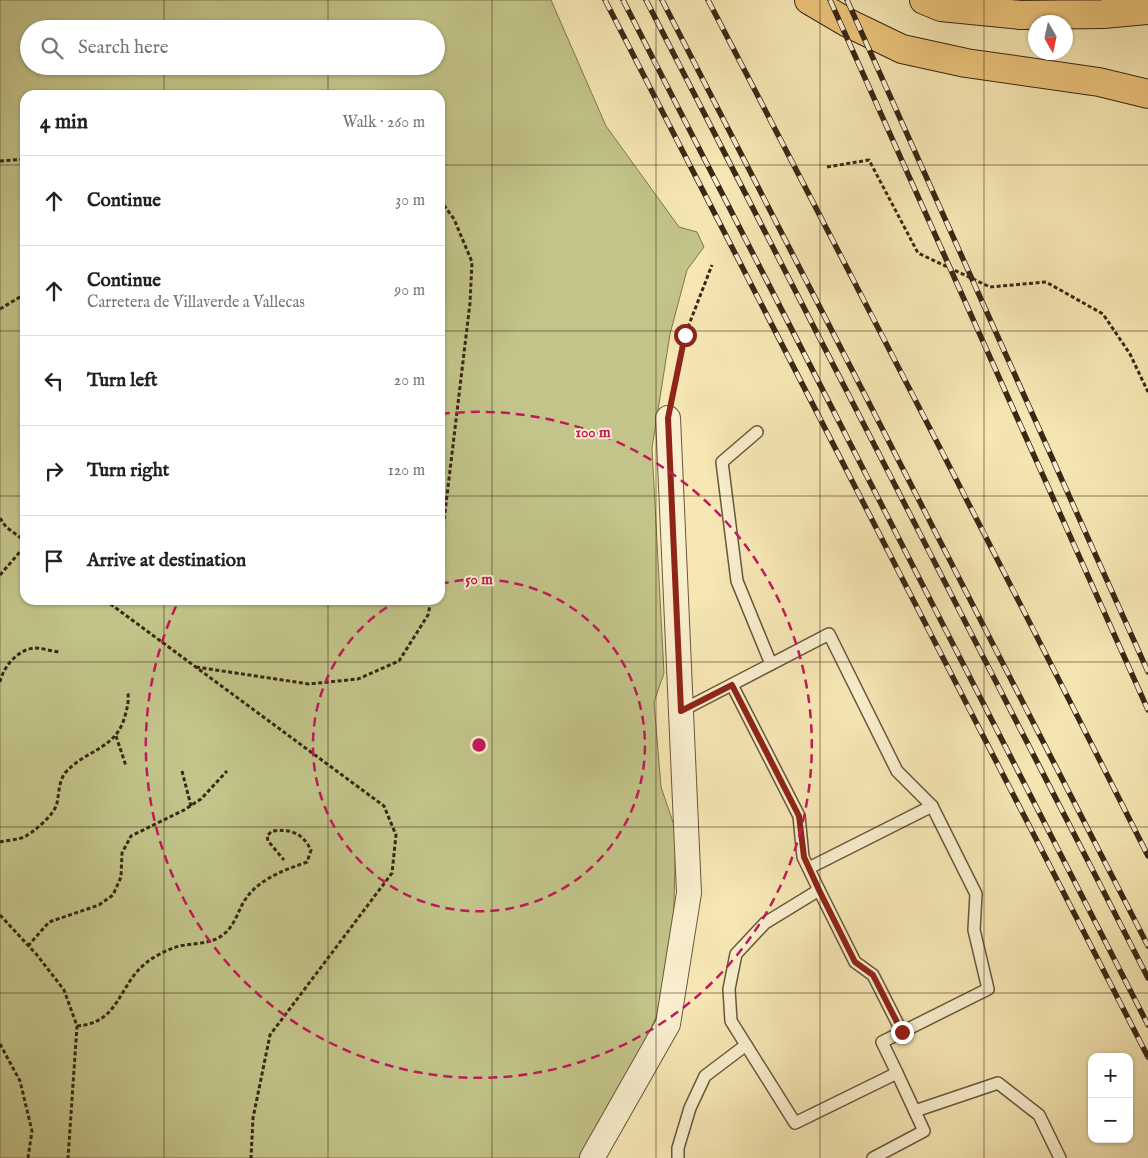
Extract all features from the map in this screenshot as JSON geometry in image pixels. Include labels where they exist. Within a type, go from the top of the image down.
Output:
[{"type":"highway","points":[[808,0],[848,23],[902,49],[966,64],[1099,82],[1148,94]]},
{"type":"highway","points":[[924,0],[941,7],[1020,15],[1103,14],[1148,10]]},
{"type":"street","points":[[592,1158],[668,1024],[689,893],[668,418]]},
{"type":"lane","points":[[757,432],[722,462],[737,581],[771,664]]},
{"type":"lane","points":[[681,711],[829,634],[897,771],[932,806],[976,894],[974,930],[988,989],[882,1042],[924,1131],[874,1158]]},
{"type":"lane","points":[[732,685],[799,816],[804,857],[819,890],[855,962],[873,975],[902,1032]]},
{"type":"lane","points":[[809,868],[932,806]]},
{"type":"lane","points":[[819,890],[765,922],[736,954],[729,989],[731,1021],[795,1123],[897,1073]]},
{"type":"lane","points":[[678,1158],[678,1148],[690,1108],[705,1076],[746,1045]]},
{"type":"lane","points":[[915,1111],[998,1083],[1039,1115],[1060,1158]]},
{"type":"path","points":[[0,161],[20,159]]},
{"type":"path","points":[[827,167],[869,160],[918,253],[990,287],[1046,282],[1103,314],[1130,354],[1148,392]]},
{"type":"path","points":[[445,207],[454,220],[472,262],[470,303],[445,512]]},
{"type":"path","points":[[668,418],[685,335],[712,265]]},
{"type":"path","points":[[0,309],[20,297]]},
{"type":"path","points":[[0,518],[6,527],[20,537]]},
{"type":"path","points":[[0,575],[20,552]]},
{"type":"path","points":[[112,605],[384,806],[396,835],[392,873],[270,1035],[253,1118],[251,1158]]},
{"type":"path","points":[[196,667],[309,684],[358,679],[399,661],[428,615],[430,605]]},
{"type":"path","points":[[0,682],[2,673],[13,657],[34,648],[59,652]]},
{"type":"path","points":[[0,842],[26,836],[44,822],[57,806],[60,784],[64,774],[83,757],[104,746],[116,736],[129,703],[128,693]]},
{"type":"path","points":[[116,736],[126,766]]},
{"type":"path","points":[[182,770],[191,806]]},
{"type":"path","points":[[28,946],[49,922],[99,905],[113,895],[122,877],[122,853],[131,836],[191,806],[201,799],[227,771]]},
{"type":"path","points":[[77,1026],[89,1025],[103,1018],[113,1009],[134,973],[148,961],[173,947],[210,941],[224,934],[237,918],[242,905],[265,880],[282,871],[307,862],[311,850],[300,834],[289,830],[272,831],[267,836],[268,841],[284,860]]},
{"type":"path","points":[[0,915],[64,990],[77,1026],[68,1158]]},
{"type":"path","points":[[0,1044],[20,1081],[32,1131],[28,1158]]},
{"type":"green space","points":[[0,0],[551,0],[606,126],[679,227],[697,232],[704,247],[687,270],[670,334],[652,448],[664,673],[654,702],[661,787],[676,831],[673,936],[659,1011],[629,1076],[586,1158],[0,1158]]},
{"type":"railway","points":[[605,0],[1148,1057]]},
{"type":"railway","points":[[623,0],[1148,1025]]},
{"type":"railway","points":[[646,0],[1148,978]]},
{"type":"railway","points":[[662,0],[1148,946]]},
{"type":"railway","points":[[708,0],[985,534],[1148,856]]},
{"type":"railway","points":[[830,0],[1148,710]]},
{"type":"railway","points":[[847,0],[1148,672]]},
{"type":"route","points":[[685,335],[668,418],[681,711],[732,685],[799,816],[804,857],[819,890],[855,962],[873,975],[902,1032]]}]
